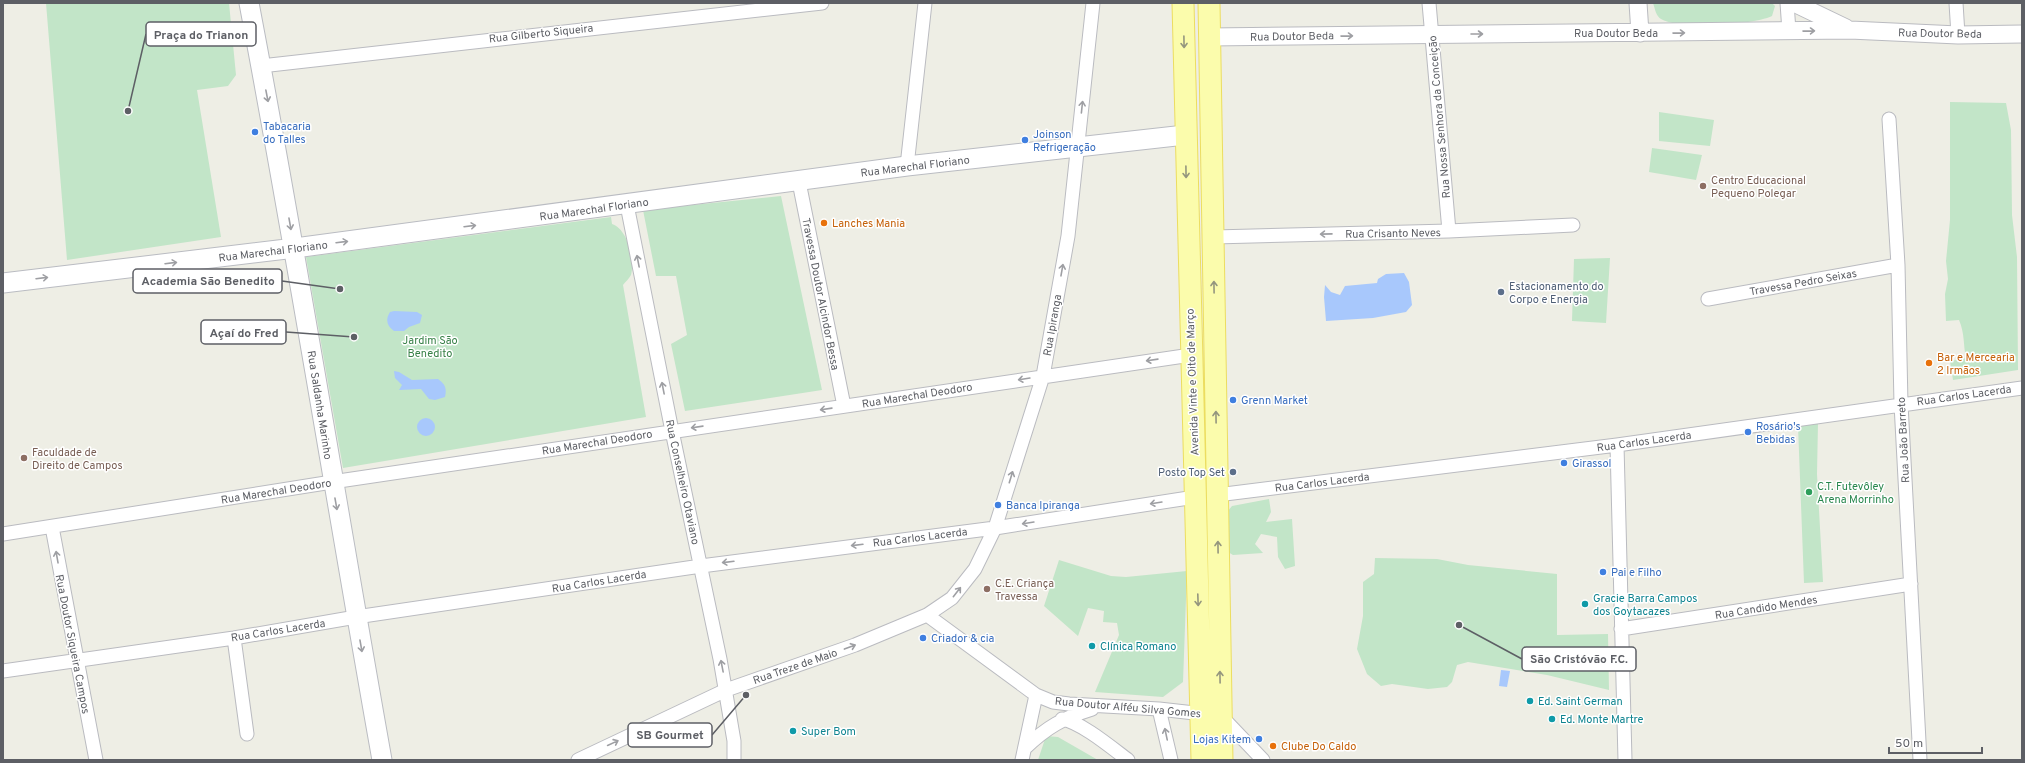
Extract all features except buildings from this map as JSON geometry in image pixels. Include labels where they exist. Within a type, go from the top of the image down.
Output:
[{"type":"main road","name":"Rua Saldanha Marinho","points":[[249,3],[295,248],[332,482],[382,760]]},
{"type":"main road","name":"Avenida Vinte e Oito de Março","points":[[1183,3],[1185,135],[1195,497],[1211,715],[1222,760]]},
{"type":"main road","name":"Avenida Vinte e Oito de Março","points":[[1202,760],[1211,715],[1217,495],[1213,132],[1209,3]]},
{"type":"main road","points":[[1185,135],[1213,132]]},
{"type":"main road","name":"Rua Marechal Floriano","points":[[3,283],[295,248],[799,182],[907,166],[1185,135]]},
{"type":"street","name":"Rua Gilberto Siqueira","points":[[261,66],[822,3]]},
{"type":"street","points":[[907,166],[925,3]]},
{"type":"street","name":"Rua Ipiranga","points":[[926,615],[952,598],[971,575],[995,528],[1043,376],[1068,236],[1093,3]]},
{"type":"street","name":"Rua Nossa Senhora da Conceição","points":[[1429,3],[1449,231]]},
{"type":"street","points":[[1638,3],[1640,33]]},
{"type":"street","points":[[1787,3],[1788,31]]},
{"type":"street","points":[[1794,3],[1850,30]]},
{"type":"street","points":[[1956,3],[1958,35]]},
{"type":"street","name":"Rua Doutor Beda","points":[[1210,37],[1850,30],[1958,35],[2022,34]]},
{"type":"street","name":"Rua João Barreto","points":[[1889,119],[1898,264],[1901,404],[1920,760]]},
{"type":"street","name":"Travessa Doutor Alcindor Bessa","points":[[799,182],[844,406]]},
{"type":"street","name":"Rua Conselheiro Otaviano","points":[[627,205],[726,690],[734,741],[734,760]]},
{"type":"street","name":"Rua Crisanto Neves","points":[[1214,237],[1449,231],[1573,225]]},
{"type":"street","name":"Travessa Pedro Seixas","points":[[1708,299],[1898,264]]},
{"type":"street","name":"Rua Marechal Deodoro","points":[[3,534],[332,482],[1191,355]]},
{"type":"street","name":"Rua Carlos Lacerda","points":[[1217,495],[1617,446],[1901,404],[2022,388]]},
{"type":"street","points":[[1617,446],[1625,760]]},
{"type":"street","name":"Rua Carlos Lacerda","points":[[3,671],[234,638],[356,617],[701,566],[995,528],[1195,497]]},
{"type":"street","name":"Rua Doutor Siqueira Campos","points":[[52,527],[96,760]]},
{"type":"street","name":"Rua Candido Mendes","points":[[1622,629],[1911,584]]},
{"type":"street","name":"Rua Doutor Alféu Silva Gomes","points":[[926,615],[1036,695],[1053,702],[1159,709],[1211,715]]},
{"type":"street","name":"Rua Treze de Maio","points":[[578,760],[726,690],[855,645],[926,615]]},
{"type":"street","points":[[234,638],[247,734]]},
{"type":"street","points":[[1024,754],[1036,695]]},
{"type":"street","points":[[1024,754],[1042,732],[1062,719],[1099,706]]},
{"type":"street","points":[[1159,709],[1170,760]]},
{"type":"street","points":[[1211,715],[1263,760]]},
{"type":"street","points":[[1062,719],[1069,720],[1128,760]]},
{"type":"green space","points":[[46,3],[229,3],[236,75],[228,86],[197,90],[221,237],[67,260]]},
{"type":"green space","points":[[1653,3],[1772,3],[1775,6],[1772,16],[1763,19],[1733,24],[1699,25],[1670,22],[1661,19],[1657,14]]},
{"type":"green space","points":[[1950,102],[2006,103],[2011,130],[2012,215],[2017,257],[2018,370],[1953,380],[1950,361],[1966,358],[1963,334],[1959,320],[1946,321],[1945,294],[1948,279],[1946,261],[1950,220]]},
{"type":"green space","points":[[1659,112],[1714,120],[1710,146],[1659,141]]},
{"type":"green space","points":[[1652,148],[1702,155],[1696,180],[1649,172]]},
{"type":"green space","points":[[781,196],[822,390],[685,411],[671,344],[687,335],[676,276],[656,276],[643,210]]},
{"type":"green space","name":"Jardim São Benedito","points":[[611,217],[612,224],[618,227],[626,239],[631,254],[631,275],[623,285],[646,417],[343,468],[306,257]]},
{"type":"green space","points":[[1610,258],[1606,323],[1572,321],[1574,259]]},
{"type":"green space","name":"C.T. Futevôley Arena Morrinho","points":[[1818,423],[1817,474],[1823,582],[1804,583],[1798,426]]},
{"type":"green space","points":[[1269,499],[1271,512],[1266,522],[1292,519],[1295,566],[1285,569],[1278,557],[1277,537],[1261,534],[1255,544],[1263,553],[1233,555],[1228,552],[1227,512],[1232,506]]},
{"type":"green space","points":[[1375,558],[1437,559],[1468,565],[1557,574],[1557,635],[1608,634],[1609,690],[1547,675],[1468,662],[1457,665],[1452,682],[1447,687],[1428,689],[1392,684],[1381,686],[1367,674],[1357,649],[1363,616],[1363,582],[1374,574]]},
{"type":"green space","points":[[1059,560],[1111,576],[1126,577],[1187,571],[1183,682],[1163,697],[1095,692],[1119,635],[1117,623],[1103,622],[1104,611],[1088,608],[1078,636],[1044,606]]},
{"type":"green space","points":[[1046,736],[1058,737],[1098,760],[1038,760]]},
{"type":"water","points":[[1404,273],[1409,282],[1412,305],[1406,312],[1373,318],[1326,321],[1324,297],[1325,285],[1331,292],[1340,295],[1345,286],[1377,283],[1378,279],[1386,274]]},
{"type":"water","points":[[390,312],[417,312],[422,315],[420,323],[409,327],[404,331],[394,331],[388,325],[387,320]]},
{"type":"water","points":[[394,371],[399,372],[412,380],[438,379],[445,386],[445,397],[435,400],[429,399],[421,389],[399,390],[402,385],[395,378]]},
{"type":"water","points":[[426,418],[432,421],[435,427],[432,433],[426,436],[420,433],[417,427],[420,421]]},
{"type":"water","points":[[1501,670],[1510,671],[1507,687],[1499,686]]},
{"type":"place","name":"Praça do Trianon","points":[[128,111]]},
{"type":"place","name":"Tabacaria do Talles","points":[[255,132]]},
{"type":"place","name":"Joinson Refrigeração","points":[[1025,140]]},
{"type":"place","name":"Centro Educacional Pequeno Polegar","points":[[1703,186]]},
{"type":"place","name":"Lanches Mania","points":[[824,223]]},
{"type":"place","name":"Academia São Benedito","points":[[340,289]]},
{"type":"place","name":"Estacionamento do Corpo e Energia","points":[[1501,292]]},
{"type":"place","name":"Açaí do Fred","points":[[354,337]]},
{"type":"place","name":"Bar e Mercearia 2 Irmãos","points":[[1929,363]]},
{"type":"place","name":"Grenn Market","points":[[1233,400]]},
{"type":"place","name":"Rosário's Bebidas","points":[[1748,432]]},
{"type":"place","name":"Faculdade de Direito de Campos","points":[[24,458]]},
{"type":"place","name":"Girassol","points":[[1564,463]]},
{"type":"place","name":"Posto Top Set","points":[[1233,472]]},
{"type":"place","name":"C.T. Futevôley Arena Morrinho","points":[[1809,492]]},
{"type":"place","name":"Banca Ipiranga","points":[[998,505]]},
{"type":"place","name":"Pai e Filho","points":[[1603,572]]},
{"type":"place","name":"C.E. Criança Travessa","points":[[987,589]]},
{"type":"place","name":"Gracie Barra Campos dos Goytacazes","points":[[1585,604]]},
{"type":"place","name":"São Cristóvão F.C.","points":[[1459,625]]},
{"type":"place","name":"Criador & cia","points":[[923,638]]},
{"type":"place","name":"Clínica Romano","points":[[1092,646]]},
{"type":"place","name":"SB Gourmet","points":[[746,695]]},
{"type":"place","name":"Ed. Saint German","points":[[1530,701]]},
{"type":"place","name":"Ed. Monte Martre","points":[[1552,719]]},
{"type":"place","name":"Super Bom","points":[[793,731]]},
{"type":"place","name":"Lojas Kitem","points":[[1259,739]]},
{"type":"place","name":"Clube Do Caldo","points":[[1273,746]]}]
